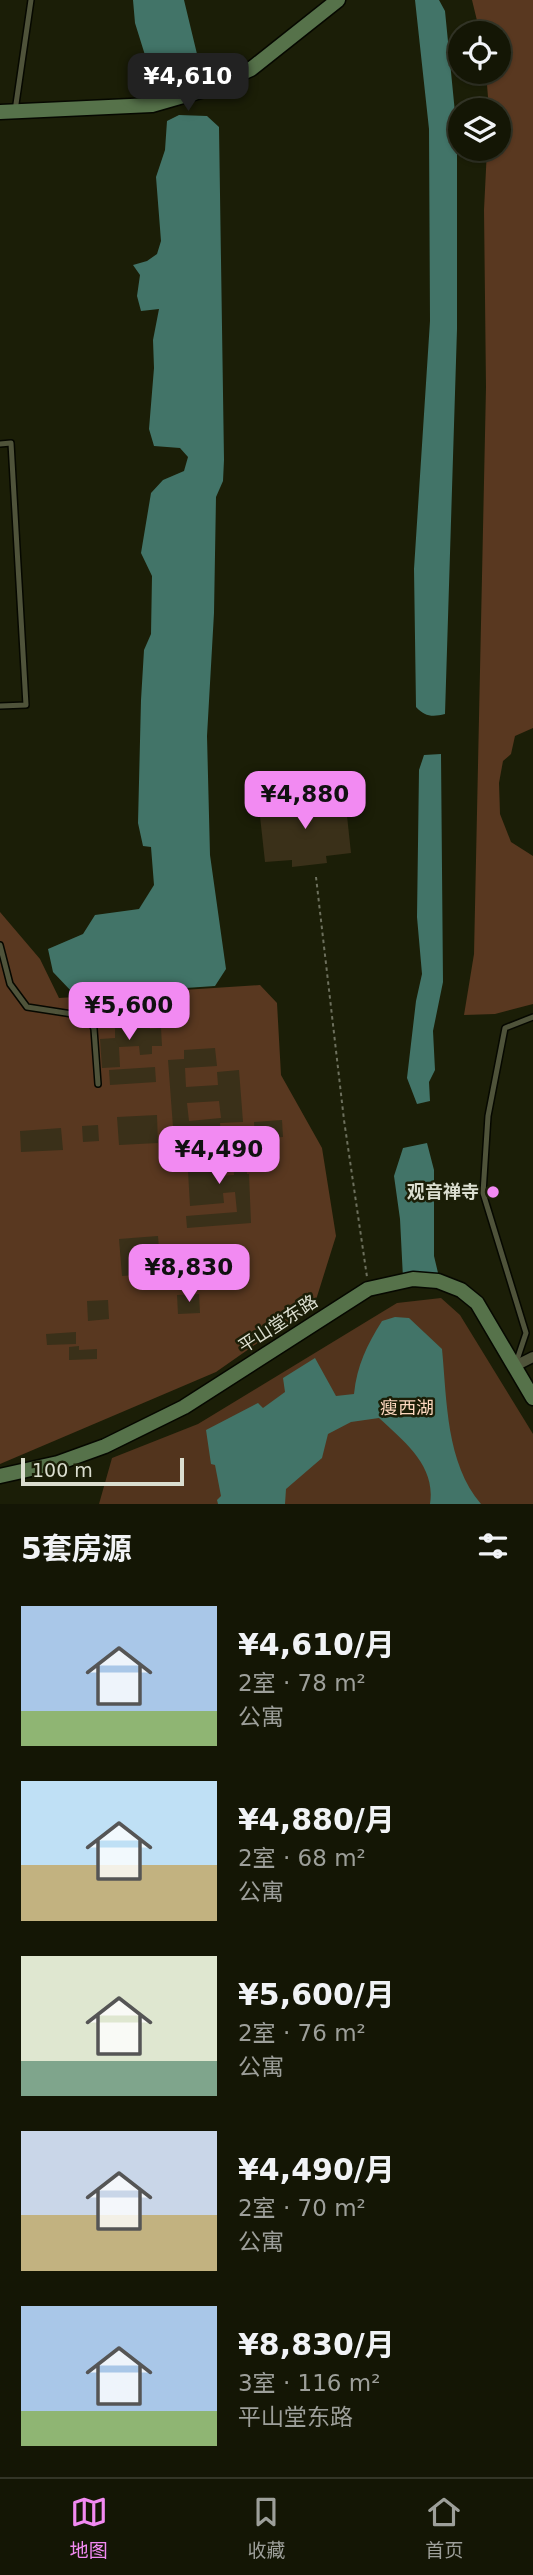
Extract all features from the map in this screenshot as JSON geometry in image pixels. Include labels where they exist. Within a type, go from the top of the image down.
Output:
[{"type":"street","points":[[7,112],[152,105],[204,90],[251,69],[338,0]]},
{"type":"street","name":"平山堂东路","points":[[0,1476],[58,1463],[106,1446],[184,1407],[368,1289],[413,1279],[438,1281],[461,1290],[477,1303],[533,1398]]},
{"type":"street","points":[[515,1366],[533,1357]]},
{"type":"lane","points":[[7,112],[31,0]]},
{"type":"lane","points":[[0,444],[11,443],[26,705],[0,706]]},
{"type":"lane","points":[[0,945],[10,984],[27,1007],[85,1016],[91,1021],[98,1084]]},
{"type":"lane","points":[[515,1366],[526,1333],[483,1193],[488,1116],[505,1028],[533,1017]]},
{"type":"path","points":[[316,877],[344,1120],[368,1289]]},
{"type":"green space","name":"瘦西湖","points":[[441,1298],[460,1315],[533,1434],[533,1504],[99,1504],[112,1458],[198,1424],[397,1303]]},
{"type":"shaded area","points":[[472,0],[533,0],[533,728],[515,736],[511,754],[503,761],[499,783],[500,814],[511,842],[533,856],[533,1004],[495,1014],[464,1015],[474,954],[486,387],[484,210],[486,161],[511,161],[511,98],[488,98],[487,84],[511,84],[511,21],[477,21]]},
{"type":"shaded area","points":[[0,912],[40,959],[59,998],[260,985],[277,1003],[281,1075],[322,1148],[336,1236],[315,1303],[216,1372],[0,1464]]},
{"type":"water","points":[[133,0],[184,0],[197,54],[172,66],[149,68],[135,23]]},
{"type":"water","points":[[415,0],[439,0],[445,11],[448,84],[452,84],[454,98],[448,98],[448,161],[457,161],[457,329],[445,714],[433,716],[416,707],[414,569],[430,321],[429,129]]},
{"type":"water","points":[[179,115],[207,116],[219,127],[224,460],[223,481],[216,497],[214,613],[207,736],[210,855],[226,969],[215,986],[127,992],[72,992],[53,972],[48,949],[83,934],[95,915],[139,909],[154,885],[151,847],[143,846],[138,823],[141,700],[144,650],[151,634],[152,576],[141,553],[151,493],[163,480],[184,471],[188,457],[180,448],[154,446],[149,429],[154,368],[153,340],[159,309],[141,311],[137,296],[140,275],[133,265],[147,261],[157,254],[161,241],[156,177],[165,150],[167,121]]},
{"type":"water","points":[[441,754],[443,982],[433,1031],[435,1070],[429,1082],[430,1101],[417,1104],[407,1078],[422,974],[417,917],[419,770],[424,755]]},
{"type":"water","points":[[427,1143],[434,1170],[434,1256],[439,1277],[403,1278],[400,1219],[394,1176],[403,1148]]},
{"type":"water","name":"瘦西湖","points":[[395,1317],[409,1318],[442,1349],[447,1410],[455,1451],[469,1488],[481,1504],[430,1504],[431,1490],[423,1466],[408,1446],[379,1418],[351,1422],[328,1434],[322,1458],[286,1489],[285,1504],[218,1504],[217,1500],[221,1496],[215,1465],[211,1464],[206,1430],[258,1403],[263,1408],[285,1392],[283,1378],[315,1358],[336,1396],[354,1394],[360,1364],[372,1338],[382,1321]]},
{"type":"building","points":[[345,797],[351,853],[326,856],[327,863],[292,867],[292,860],[265,862],[259,807]]},
{"type":"building","points":[[150,1023],[150,1029],[161,1028],[162,1046],[152,1046],[152,1054],[140,1055],[139,1046],[119,1047],[120,1067],[102,1068],[100,1039],[115,1038],[115,1025]]},
{"type":"building","points":[[215,1048],[217,1066],[185,1068],[186,1087],[218,1085],[217,1072],[239,1070],[243,1122],[220,1123],[221,1135],[190,1137],[189,1126],[173,1127],[168,1060],[184,1059],[184,1050]],"holes":[[[219,1101],[221,1118],[189,1121],[187,1103]]]},
{"type":"building","points":[[155,1067],[156,1082],[110,1085],[109,1070]]},
{"type":"building","points":[[157,1115],[158,1143],[119,1145],[117,1117]]},
{"type":"building","points":[[282,1120],[283,1137],[255,1139],[254,1122]]},
{"type":"building","points":[[98,1125],[99,1141],[83,1142],[82,1126]]},
{"type":"building","points":[[61,1128],[63,1150],[21,1152],[20,1131]]},
{"type":"building","points":[[245,1145],[251,1223],[187,1228],[186,1216],[237,1212],[235,1192],[223,1193],[224,1203],[190,1206],[188,1171],[221,1168],[221,1176],[234,1175],[233,1159],[182,1162],[181,1149]]},
{"type":"building","points":[[158,1236],[161,1273],[122,1276],[119,1239]]},
{"type":"building","points":[[199,1294],[200,1313],[178,1314],[177,1295]]},
{"type":"building","points":[[108,1300],[109,1319],[88,1321],[87,1301]]},
{"type":"building","points":[[76,1332],[76,1344],[47,1345],[46,1334]]},
{"type":"building","points":[[79,1346],[79,1350],[97,1349],[97,1359],[69,1360],[69,1347]]},
{"type":"place","name":"观音禅寺","points":[[493,1192]]}]
